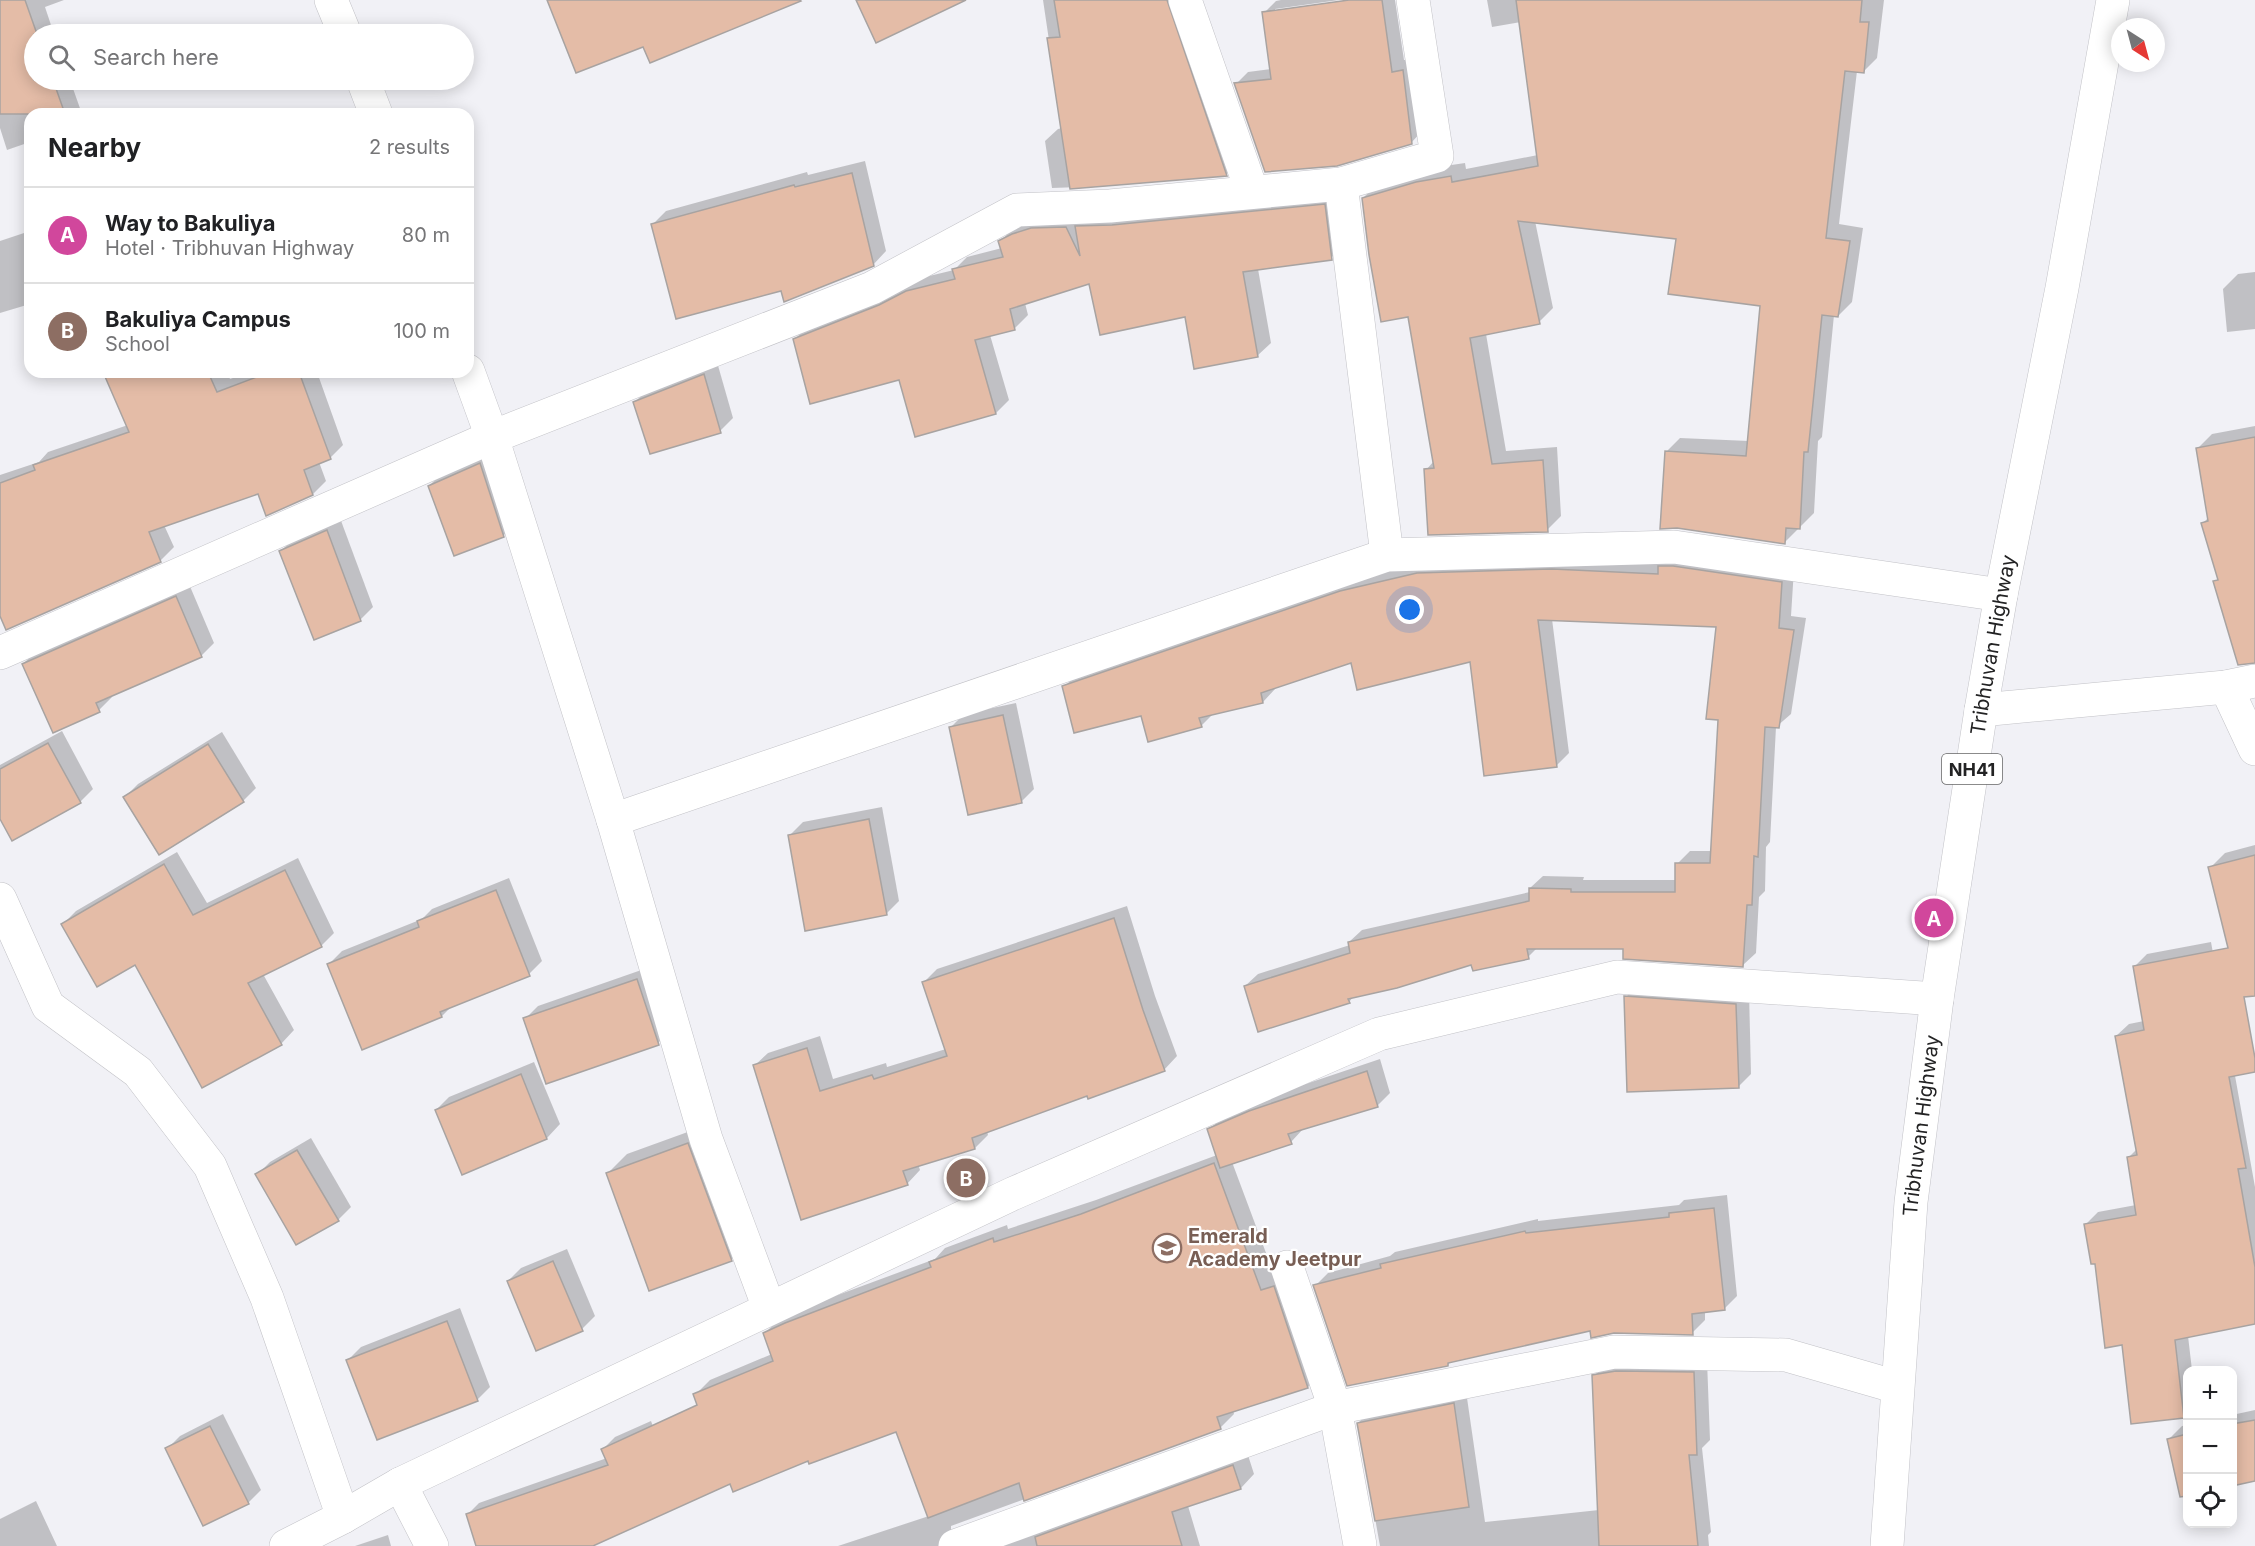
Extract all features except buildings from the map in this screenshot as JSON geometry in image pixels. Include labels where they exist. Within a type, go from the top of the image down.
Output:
[{"type":"main road","points":[[331,0],[341,24]]},
{"type":"main road","points":[[1185,0],[1252,192]]},
{"type":"main road","points":[[0,653],[492,437],[872,288],[1017,210],[1110,206],[1341,184],[1437,156],[1413,0]]},
{"type":"main road","name":"Tribhuvan Highway","points":[[1887,1546],[1911,1202],[1937,999],[2001,595],[2062,288],[2113,0]]},
{"type":"main road","points":[[367,90],[374,108]]},
{"type":"main road","points":[[1341,184],[1387,555]]},
{"type":"main road","points":[[471,378],[492,437],[613,820],[706,1139],[769,1308]]},
{"type":"main road","points":[[613,820],[1387,555],[1674,547],[2001,595]]},
{"type":"main road","points":[[1981,710],[2241,684],[2255,749]]},
{"type":"main road","points":[[0,899],[48,1006],[138,1072],[210,1166],[267,1298],[343,1517]]},
{"type":"main road","points":[[286,1546],[400,1484],[1012,1194],[1379,1034],[1617,977],[1937,999]]},
{"type":"main road","points":[[1287,1267],[1335,1408],[1360,1545]]},
{"type":"main road","points":[[955,1546],[1335,1408],[1614,1352],[1786,1355],[1897,1388]]},
{"type":"main road","points":[[400,1484],[432,1546]]},
{"type":"place","name":"Way to Bakuliya","points":[[1934,918]]},
{"type":"place","name":"Bakuliya Campus","points":[[966,1178]]},
{"type":"place","name":"Emerald Academy Jeetpur","points":[[1167,1248]]}]
